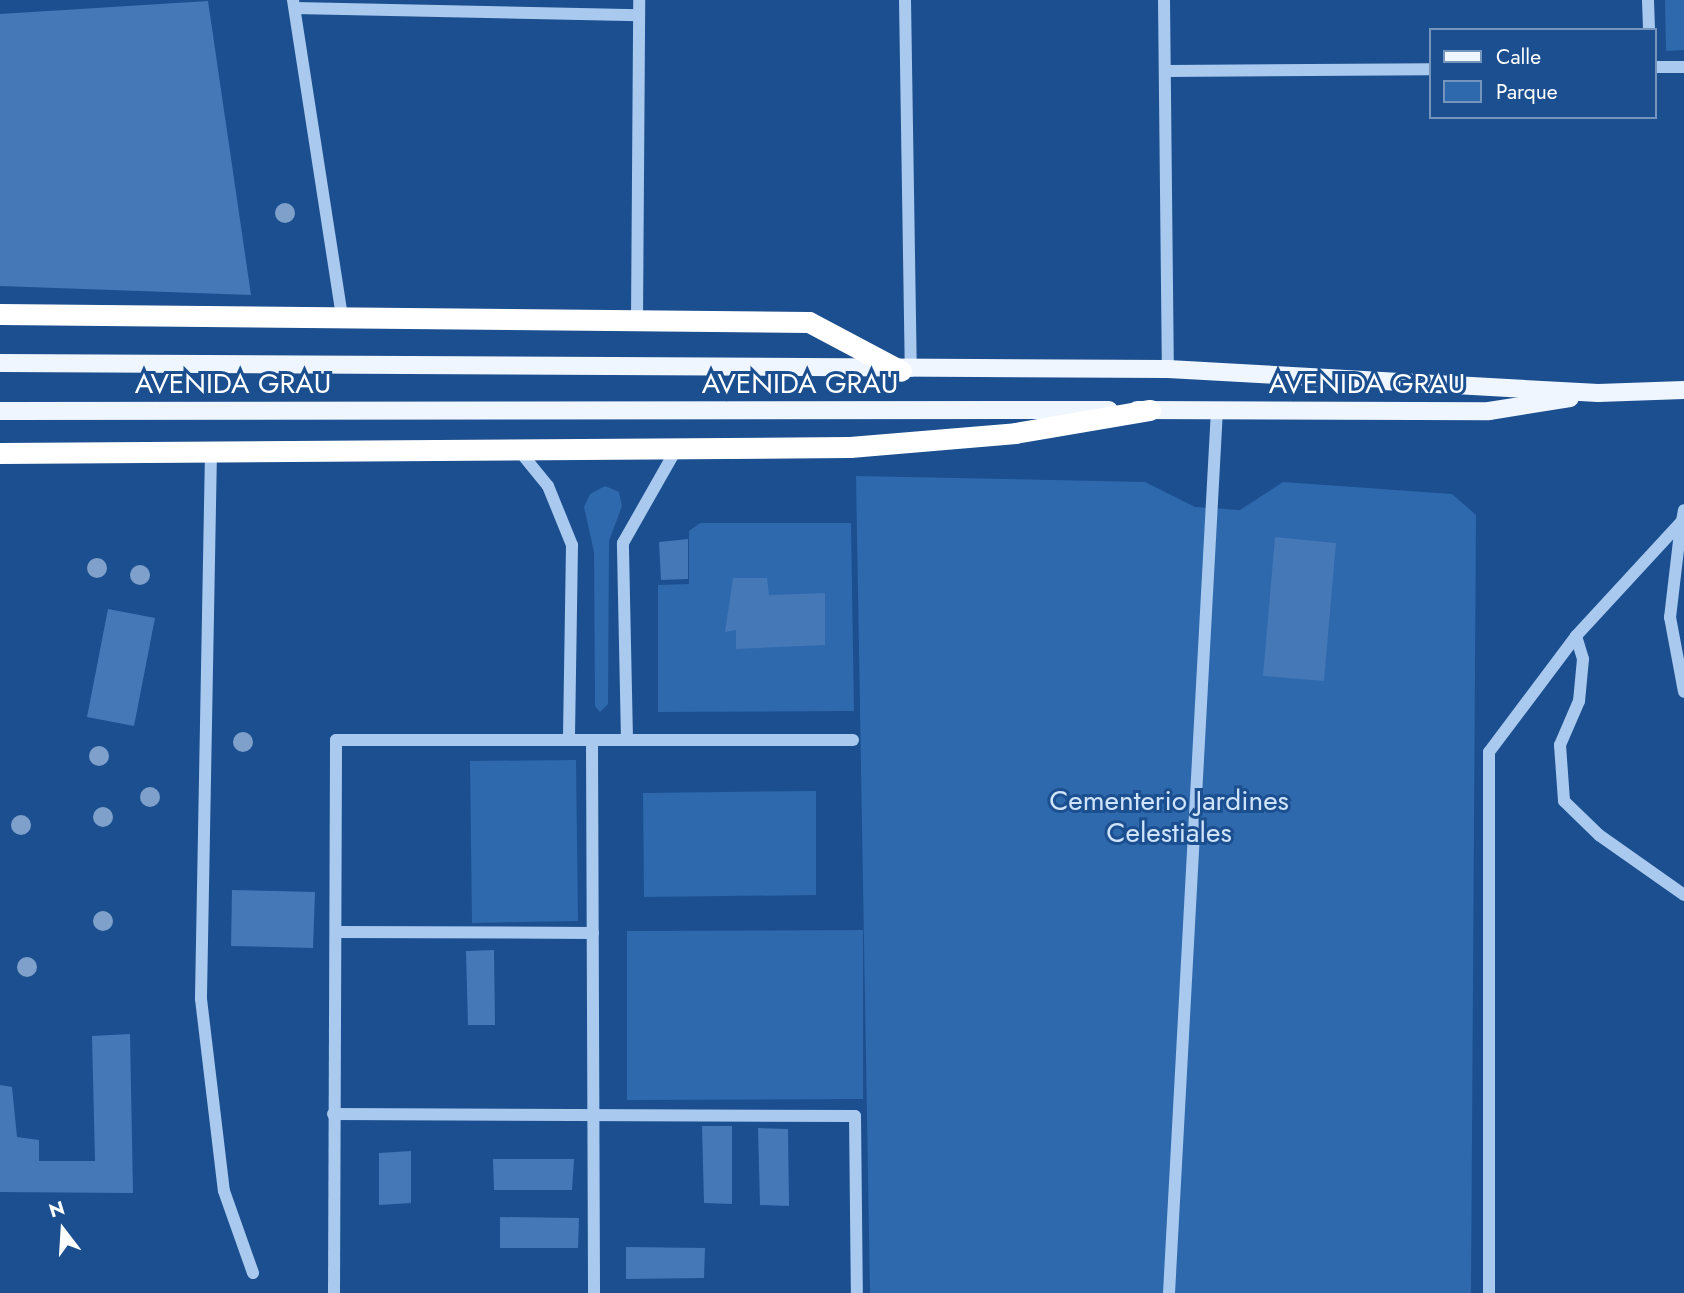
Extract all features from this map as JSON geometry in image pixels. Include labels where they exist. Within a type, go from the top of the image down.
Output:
[{"type":"highway","points":[[0,314],[809,322],[906,371]]},
{"type":"highway","points":[[0,453],[517,447],[850,447],[1015,433],[1150,410]]},
{"type":"main road","name":"AVENIDA GRAU","points":[[0,363],[906,371],[1168,369],[1598,393],[1684,390]]},
{"type":"main road","name":"AVENIDA GRAU","points":[[0,411],[1489,411],[1598,393]]},
{"type":"street","points":[[637,320],[639,0]]},
{"type":"street","points":[[905,0],[906,371]]},
{"type":"street","points":[[1164,0],[1168,369]]},
{"type":"street","points":[[1648,0],[1649,28]]},
{"type":"street","points":[[342,317],[294,4],[639,15]]},
{"type":"street","points":[[1656,67],[1684,67]]},
{"type":"street","points":[[1166,71],[1428,69]]},
{"type":"street","points":[[1169,1293],[1217,409]]},
{"type":"street","points":[[517,447],[548,486],[572,545],[569,740]]},
{"type":"street","points":[[627,740],[623,542],[677,448]]},
{"type":"street","points":[[211,451],[201,999],[224,1191],[253,1273]]},
{"type":"street","points":[[1489,1293],[1489,752],[1576,636],[1683,515]]},
{"type":"street","points":[[1683,515],[1670,617],[1684,692]]},
{"type":"street","points":[[1576,636],[1583,659],[1579,701],[1560,745],[1564,801],[1599,835],[1684,895]]},
{"type":"street","points":[[334,1293],[336,740],[853,740]]},
{"type":"street","points":[[593,740],[594,1293]]},
{"type":"street","points":[[336,932],[593,933]]},
{"type":"street","points":[[334,1114],[855,1116],[857,1293]]},
{"type":"green space","points":[[1665,0],[1684,0],[1684,50],[1666,51]]},
{"type":"green space","name":"Cementerio Jardines Celestiales","points":[[856,476],[1145,482],[1195,507],[1240,510],[1283,482],[1452,494],[1476,515],[1471,1293],[870,1293]]},
{"type":"green space","points":[[605,486],[619,492],[622,506],[609,541],[608,704],[600,712],[595,706],[594,552],[584,507],[590,494]]},
{"type":"green space","points":[[700,523],[851,523],[854,711],[658,712],[658,585],[689,584],[689,531]]},
{"type":"green space","points":[[576,760],[578,921],[472,923],[470,761]]},
{"type":"green space","points":[[816,791],[816,895],[644,897],[643,793]]},
{"type":"green space","points":[[863,930],[863,1099],[627,1100],[627,931]]},
{"type":"building","points":[[208,1],[251,295],[0,286],[0,14]]},
{"type":"building","points":[[1275,537],[1336,543],[1324,681],[1263,676]]},
{"type":"building","points":[[688,539],[688,579],[661,580],[659,542]]},
{"type":"building","points":[[733,578],[767,578],[769,595],[825,593],[825,645],[736,649],[736,630],[725,632]]},
{"type":"building","points":[[108,609],[155,618],[134,726],[87,717]]},
{"type":"building","points":[[232,890],[315,892],[313,948],[231,946]]},
{"type":"building","points":[[494,950],[495,1025],[468,1025],[466,951]]},
{"type":"building","points":[[130,1034],[133,1193],[0,1192],[0,1085],[12,1087],[17,1137],[39,1140],[39,1161],[95,1161],[92,1036]]},
{"type":"building","points":[[702,1126],[732,1126],[732,1204],[704,1203]]},
{"type":"building","points":[[758,1128],[788,1129],[789,1206],[760,1205]]},
{"type":"building","points":[[411,1151],[411,1203],[379,1205],[379,1153]]},
{"type":"building","points":[[493,1159],[574,1159],[572,1190],[494,1190]]},
{"type":"building","points":[[500,1217],[579,1218],[578,1248],[500,1248]]},
{"type":"building","points":[[626,1247],[705,1248],[704,1278],[626,1279]]}]
